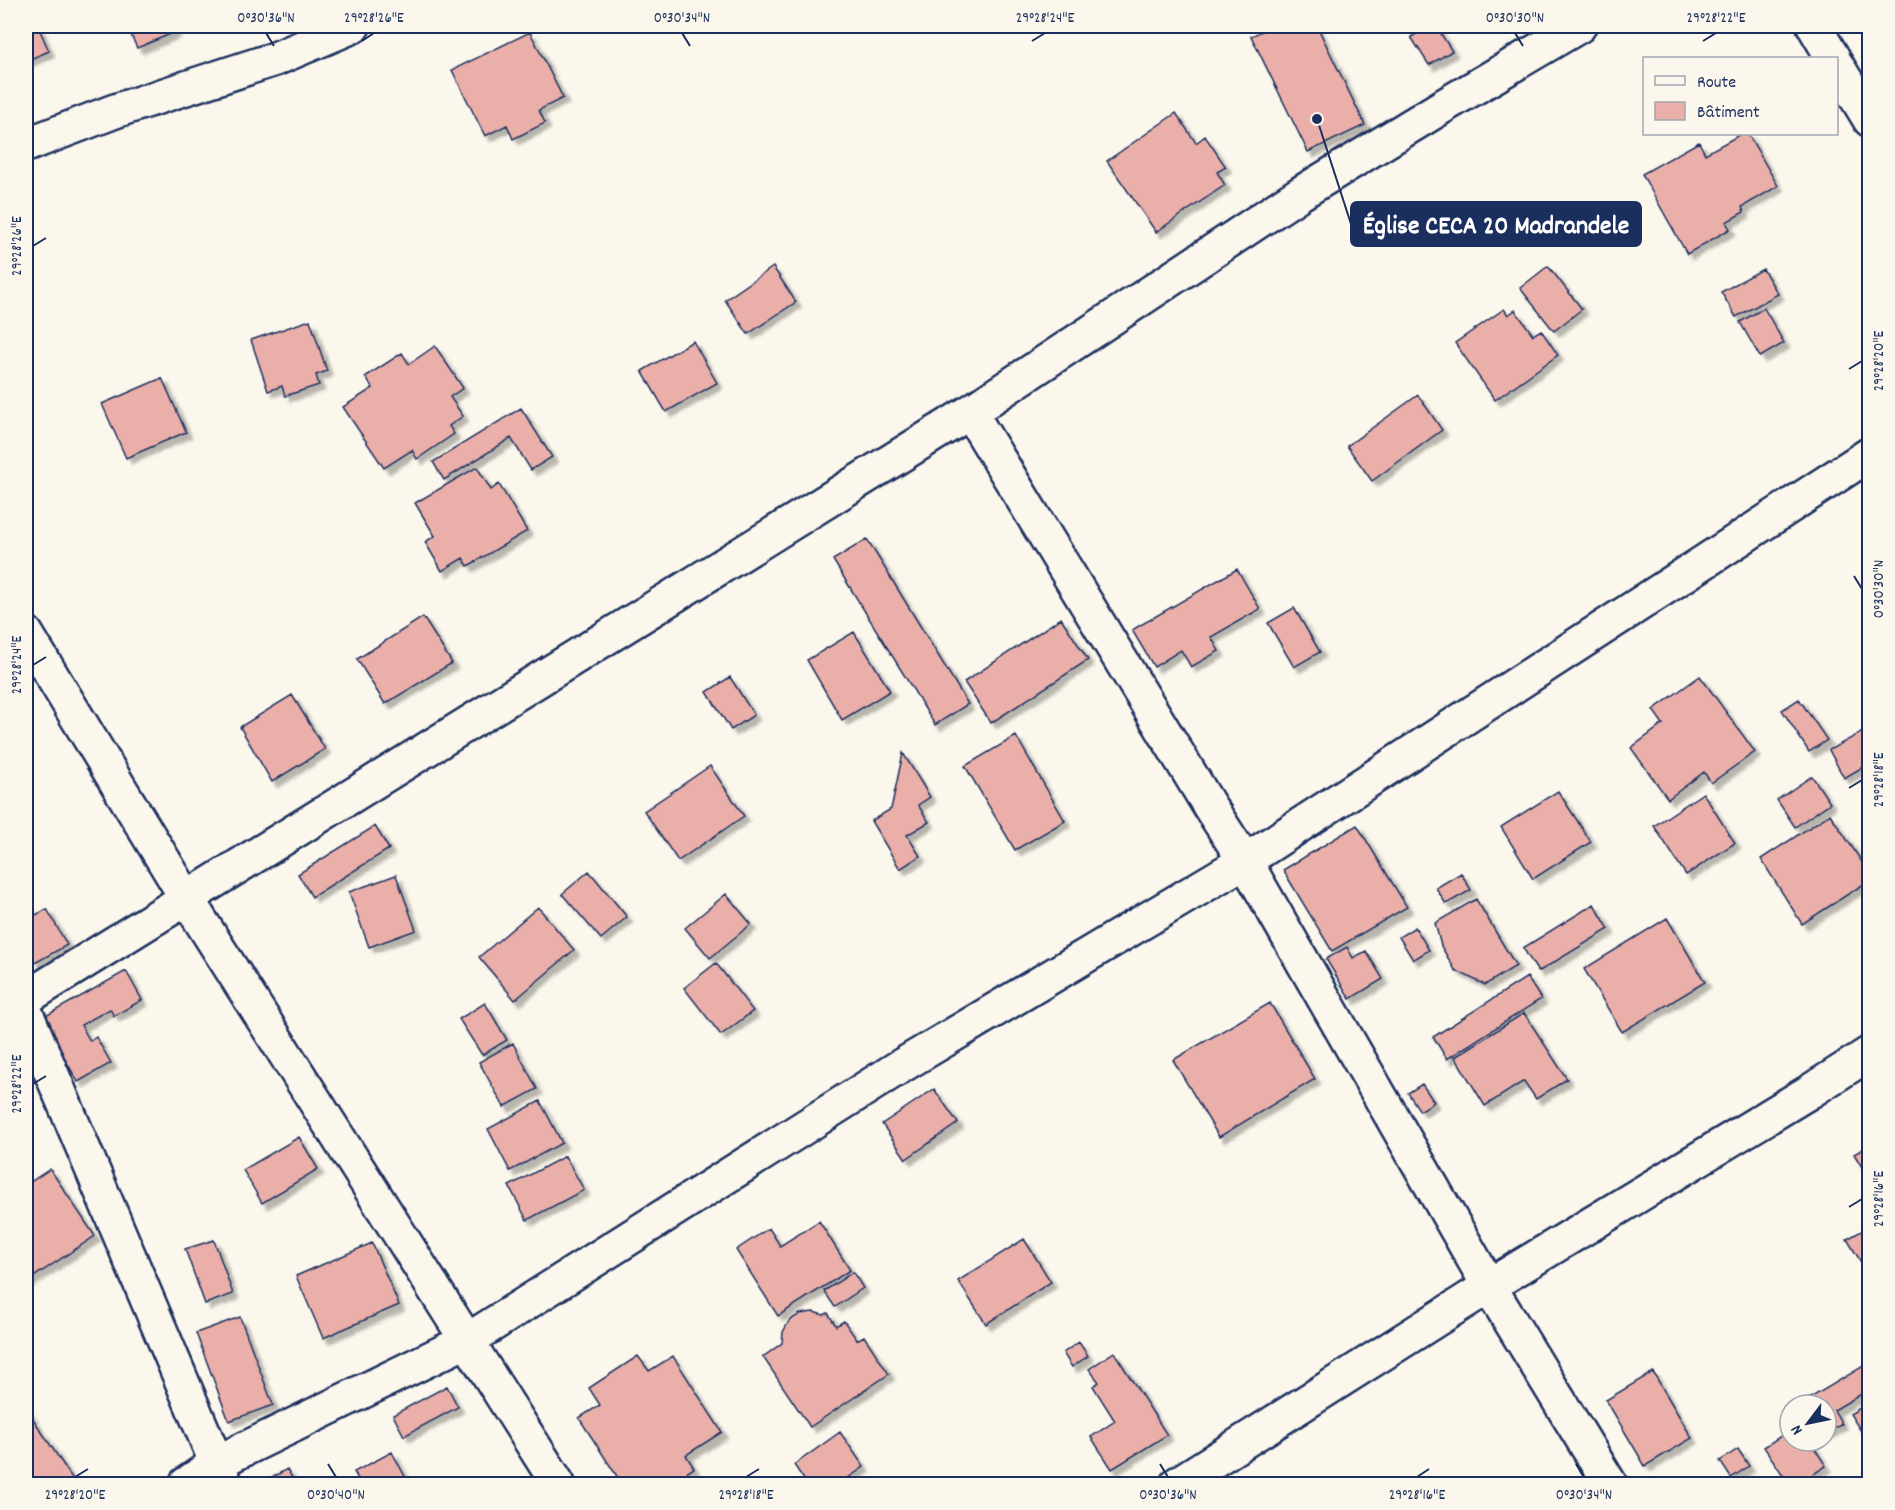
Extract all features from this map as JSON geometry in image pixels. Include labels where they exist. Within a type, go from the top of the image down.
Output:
[{"type":"street","points":[[26,145],[115,111],[275,59],[353,26]]},
{"type":"street","points":[[26,998],[970,412],[1302,193],[1579,26]]},
{"type":"street","points":[[1814,26],[1832,57]]},
{"type":"street","points":[[1838,67],[1869,120]]},
{"type":"street","points":[[970,412],[1245,861],[1489,1286],[1610,1485]]},
{"type":"street","points":[[186,1485],[222,1473],[468,1340],[901,1066],[1245,861],[1869,454]]},
{"type":"street","points":[[26,633],[187,899],[558,1485]]},
{"type":"street","points":[[26,1013],[222,1473]]},
{"type":"street","points":[[1177,1485],[1489,1286],[1809,1092],[1869,1053]]},
{"type":"building","points":[[26,26],[38,26],[49,51],[26,61]]},
{"type":"building","points":[[127,26],[172,26],[175,32],[137,48]]},
{"type":"building","points":[[1273,26],[1317,26],[1365,125],[1308,152],[1251,36]]},
{"type":"building","points":[[1430,26],[1436,26],[1452,51],[1429,65],[1411,37]]},
{"type":"building","points":[[1854,26],[1870,26],[1870,35],[1863,39]]},
{"type":"building","points":[[530,32],[563,98],[539,110],[545,123],[513,139],[507,125],[485,136],[452,70]]},
{"type":"building","points":[[1176,113],[1196,143],[1205,136],[1226,167],[1217,172],[1225,185],[1156,232],[1107,161]]},
{"type":"building","points":[[1739,135],[1749,135],[1778,186],[1742,207],[1744,212],[1726,222],[1730,229],[1687,254],[1642,174],[1699,142],[1705,154]]},
{"type":"building","points":[[1548,266],[1582,309],[1554,331],[1520,288]]},
{"type":"building","points":[[773,267],[796,302],[748,334],[725,300]]},
{"type":"building","points":[[1763,269],[1778,294],[1736,317],[1721,292]]},
{"type":"building","points":[[1764,308],[1784,343],[1760,357],[1740,322]]},
{"type":"building","points":[[1504,309],[1508,315],[1515,310],[1533,335],[1541,330],[1558,355],[1495,400],[1455,343]]},
{"type":"building","points":[[310,320],[327,371],[316,375],[319,385],[285,396],[282,386],[268,391],[251,340]]},
{"type":"building","points":[[693,341],[717,383],[666,412],[642,371]]},
{"type":"building","points":[[435,346],[463,388],[450,397],[463,416],[449,426],[454,434],[417,459],[412,450],[384,468],[343,407],[373,388],[365,377],[402,353],[409,364]]},
{"type":"building","points":[[162,378],[186,432],[126,458],[102,404]]},
{"type":"building","points":[[1418,395],[1442,430],[1372,481],[1347,446]]},
{"type":"building","points":[[521,408],[552,457],[531,470],[511,438],[444,480],[433,462]]},
{"type":"building","points":[[477,467],[491,490],[499,484],[527,531],[468,566],[463,558],[442,571],[425,542],[435,536],[415,503]]},
{"type":"building","points":[[867,539],[968,704],[935,725],[833,560]]},
{"type":"building","points":[[1237,569],[1260,609],[1211,637],[1219,651],[1191,667],[1181,650],[1154,667],[1132,630]]},
{"type":"building","points":[[1294,608],[1320,652],[1294,667],[1268,623]]},
{"type":"building","points":[[423,617],[452,663],[385,704],[357,659]]},
{"type":"building","points":[[1061,618],[1088,660],[991,723],[964,682]]},
{"type":"building","points":[[854,632],[890,691],[842,720],[807,660]]},
{"type":"building","points":[[1700,676],[1755,752],[1711,783],[1704,772],[1668,799],[1631,748],[1663,724],[1653,710]]},
{"type":"building","points":[[730,677],[754,715],[731,730],[707,692]]},
{"type":"building","points":[[292,695],[325,749],[272,782],[240,727]]},
{"type":"building","points":[[1799,699],[1827,740],[1809,752],[1782,710]]},
{"type":"building","points":[[1870,728],[1870,763],[1844,778],[1829,750]]},
{"type":"building","points":[[1016,736],[1065,821],[1015,850],[965,766]]},
{"type":"building","points":[[903,753],[930,797],[918,805],[929,822],[907,835],[920,856],[900,869],[871,821],[891,809]]},
{"type":"building","points":[[710,766],[744,816],[678,861],[644,811]]},
{"type":"building","points":[[1812,776],[1830,803],[1795,827],[1777,800]]},
{"type":"building","points":[[1558,791],[1591,842],[1533,879],[1501,827]]},
{"type":"building","points":[[1703,793],[1735,843],[1686,875],[1654,826]]},
{"type":"building","points":[[1830,814],[1870,874],[1870,880],[1802,924],[1761,859]]},
{"type":"building","points":[[1357,825],[1407,907],[1332,951],[1283,870]]},
{"type":"building","points":[[375,826],[389,849],[312,897],[298,874]]},
{"type":"building","points":[[589,871],[627,917],[601,939],[562,894]]},
{"type":"building","points":[[1461,873],[1471,890],[1446,904],[1436,888]]},
{"type":"building","points":[[396,875],[416,930],[369,947],[349,892]]},
{"type":"building","points":[[726,894],[751,924],[710,958],[685,928]]},
{"type":"building","points":[[1476,899],[1516,966],[1485,985],[1455,970],[1441,946],[1435,923]]},
{"type":"building","points":[[1594,904],[1609,929],[1538,972],[1523,948]]},
{"type":"building","points":[[29,905],[34,916],[47,909],[67,945],[35,963],[26,945],[26,907]]},
{"type":"building","points":[[538,907],[574,950],[515,1000],[479,957]]},
{"type":"building","points":[[1667,918],[1705,982],[1622,1032],[1584,969]]},
{"type":"building","points":[[1415,927],[1429,950],[1413,960],[1399,937]]},
{"type":"building","points":[[1347,947],[1353,958],[1366,951],[1383,979],[1350,999],[1326,959]]},
{"type":"building","points":[[716,963],[753,1011],[721,1035],[684,988]]},
{"type":"building","points":[[126,971],[142,1000],[114,1016],[110,1009],[81,1025],[90,1041],[96,1037],[111,1063],[78,1082],[42,1018]]},
{"type":"building","points":[[1527,977],[1541,999],[1447,1059],[1433,1037]]},
{"type":"building","points":[[485,1003],[507,1040],[482,1055],[459,1019]]},
{"type":"building","points":[[1270,1003],[1315,1079],[1219,1137],[1173,1060]]},
{"type":"building","points":[[1524,1013],[1567,1079],[1536,1099],[1524,1081],[1485,1106],[1455,1057]]},
{"type":"building","points":[[513,1043],[537,1089],[504,1107],[479,1062]]},
{"type":"building","points":[[1422,1084],[1434,1102],[1420,1111],[1408,1093]]},
{"type":"building","points":[[934,1089],[958,1123],[906,1159],[882,1124]]},
{"type":"building","points":[[540,1101],[562,1143],[510,1171],[488,1129]]},
{"type":"building","points":[[299,1137],[318,1169],[262,1203],[243,1170]]},
{"type":"building","points":[[1870,1145],[1870,1180],[1854,1154]]},
{"type":"building","points":[[565,1156],[584,1190],[527,1220],[509,1186]]},
{"type":"building","points":[[50,1169],[95,1236],[26,1282],[26,1185]]},
{"type":"building","points":[[819,1221],[850,1270],[778,1316],[736,1250],[769,1228],[780,1246]]},
{"type":"building","points":[[1870,1226],[1870,1277],[1847,1239]]},
{"type":"building","points":[[1024,1239],[1051,1282],[986,1324],[958,1281]]},
{"type":"building","points":[[214,1240],[233,1294],[205,1304],[185,1249]]},
{"type":"building","points":[[372,1243],[399,1305],[323,1338],[296,1276]]},
{"type":"building","points":[[853,1272],[863,1288],[835,1307],[824,1291]]},
{"type":"building","points":[[813,1312],[824,1315],[828,1313],[836,1326],[844,1321],[857,1340],[864,1336],[889,1374],[810,1427],[763,1357],[782,1343],[783,1332],[789,1321],[800,1314]]},
{"type":"building","points":[[240,1317],[273,1405],[229,1421],[196,1333]]},
{"type":"building","points":[[1079,1342],[1088,1356],[1072,1367],[1063,1353]]},
{"type":"building","points":[[1114,1352],[1167,1435],[1112,1469],[1091,1437],[1115,1421],[1093,1386],[1099,1382],[1089,1369]]},
{"type":"building","points":[[638,1356],[649,1371],[673,1356],[722,1432],[686,1455],[694,1468],[669,1484],[660,1484],[656,1479],[648,1484],[622,1484],[579,1418],[600,1405],[589,1388]]},
{"type":"building","points":[[1870,1362],[1870,1389],[1838,1408],[1838,1393],[1818,1393]]},
{"type":"building","points":[[1653,1372],[1692,1438],[1645,1466],[1606,1400]]},
{"type":"building","points":[[447,1386],[458,1407],[404,1436],[393,1415]]},
{"type":"building","points":[[1870,1402],[1870,1445],[1850,1414]]},
{"type":"building","points":[[26,1408],[76,1484],[26,1484]]},
{"type":"building","points":[[840,1432],[864,1467],[839,1484],[807,1484],[794,1465]]},
{"type":"building","points":[[1778,1438],[1778,1453],[1818,1453],[1826,1466],[1798,1484],[1789,1484],[1764,1447]]},
{"type":"building","points":[[1738,1449],[1749,1466],[1731,1478],[1720,1461]]},
{"type":"building","points":[[392,1452],[409,1484],[361,1484],[354,1472]]},
{"type":"building","points":[[287,1469],[296,1484],[261,1484]]},
{"type":"place","name":"Église CECA 20 Madrandele","points":[[1317,119]]}]
